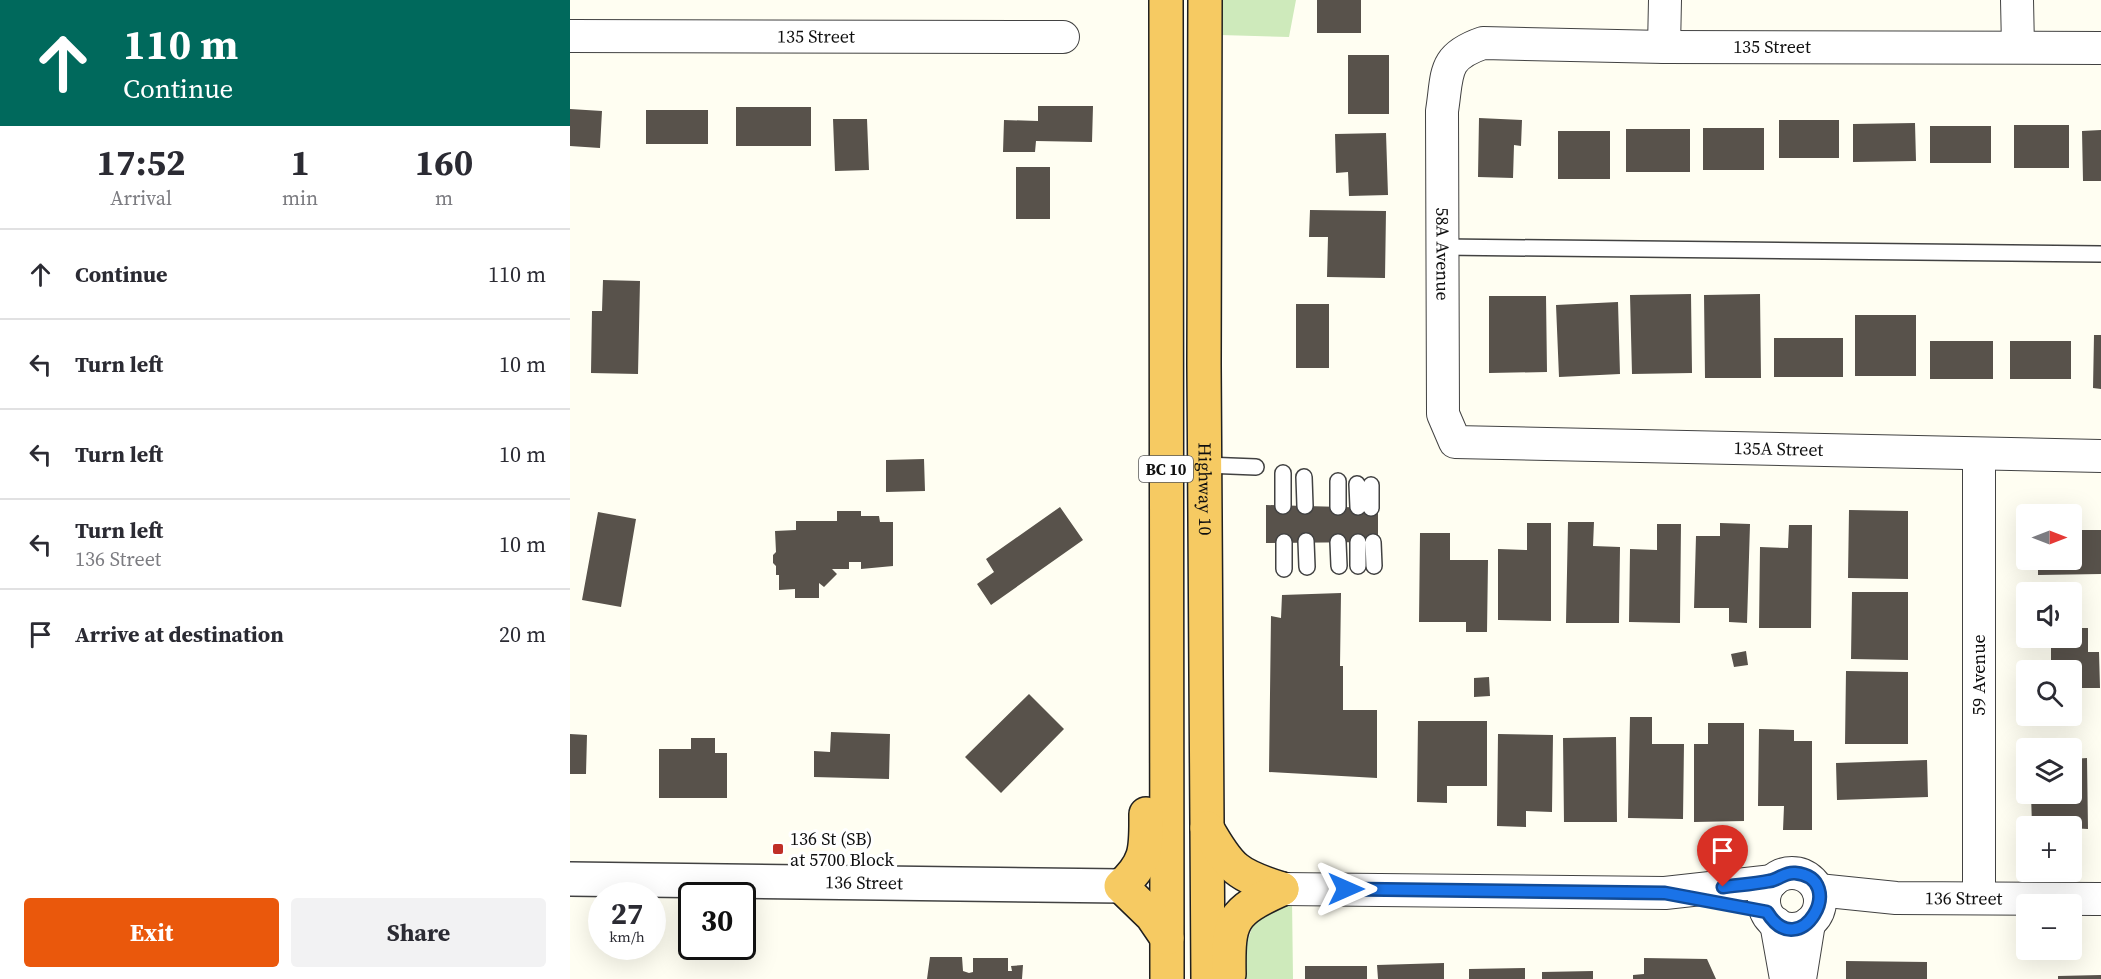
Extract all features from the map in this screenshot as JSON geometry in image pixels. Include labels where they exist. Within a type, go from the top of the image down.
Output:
[{"type":"highway","name":"BC 10","points":[[1166,0],[1167,979]]},
{"type":"highway","name":"Highway 10","points":[[1205,0],[1208,979]]},
{"type":"highway","points":[[1166,467],[1148,512],[1146,852],[1140,866],[1121,886],[1152,916],[1167,938]]},
{"type":"highway","points":[[1207,828],[1232,867],[1253,880],[1282,889]]},
{"type":"highway","points":[[1229,979],[1228,939],[1233,922],[1242,910],[1253,902],[1282,889]]},
{"type":"street","points":[[1664,47],[1665,0]]},
{"type":"street","points":[[2017,0],[2018,47]]},
{"type":"street","name":"135 Street","points":[[570,36],[1063,37]]},
{"type":"street","name":"135 Street","points":[[1450,62],[1463,50],[1483,43],[1664,47],[2101,48]]},
{"type":"street","name":"58A Avenue","points":[[1450,62],[1442,111],[1443,414],[1455,442]]},
{"type":"street","name":"135A Street","points":[[1455,442],[2101,456]]},
{"type":"street","name":"59 Avenue","points":[[1979,454],[1979,896]]},
{"type":"street","points":[[1786,979],[1765,895],[1773,881],[1780,875],[1798,873],[1814,882],[1814,910],[1800,979]]},
{"type":"street","name":"136 Street","points":[[570,879],[1121,886]]},
{"type":"street","points":[[1282,889],[1665,893],[1773,881]]},
{"type":"street","points":[[1665,893],[1771,917],[1792,928],[1814,910]]},
{"type":"street","name":"136 Street","points":[[1814,910],[1896,898],[1979,896],[2101,899]]},
{"type":"lane","points":[[1443,247],[2101,254]]},
{"type":"lane","points":[[1205,465],[1256,467]]},
{"type":"lane","points":[[1282,473],[1283,506]]},
{"type":"lane","points":[[1304,477],[1305,506]]},
{"type":"lane","points":[[1338,481],[1338,507]]},
{"type":"lane","points":[[1364,484],[1364,508]]},
{"type":"lane","points":[[1284,542],[1284,569]]},
{"type":"lane","points":[[1306,542],[1307,567]]},
{"type":"lane","points":[[1338,542],[1339,566]]},
{"type":"lane","points":[[1358,566],[1365,542],[1374,566]]},
{"type":"green space","points":[[1221,0],[1296,0],[1289,37],[1220,35]]},
{"type":"green space","points":[[1292,899],[1293,979],[1242,979],[1242,959],[1254,921]]},
{"type":"building","points":[[1317,0],[1361,0],[1361,33],[1317,33]]},
{"type":"building","points":[[1348,55],[1389,55],[1389,114],[1348,114]]},
{"type":"building","points":[[1038,106],[1093,106],[1092,142],[1036,141],[1035,152],[1003,152],[1004,120],[1038,121]]},
{"type":"building","points":[[736,107],[811,107],[811,146],[736,146]]},
{"type":"building","points":[[570,109],[602,111],[600,148],[570,146]]},
{"type":"building","points":[[646,110],[708,110],[708,144],[646,144]]},
{"type":"building","points":[[1479,118],[1522,120],[1521,146],[1514,145],[1513,178],[1478,177]]},
{"type":"building","points":[[833,119],[867,119],[869,170],[835,171]]},
{"type":"building","points":[[1779,120],[1839,120],[1839,158],[1779,158]]},
{"type":"building","points":[[1915,123],[1916,161],[1853,162],[1853,124]]},
{"type":"building","points":[[2014,125],[2069,125],[2069,168],[2014,168]]},
{"type":"building","points":[[1930,126],[1991,126],[1991,163],[1930,163]]},
{"type":"building","points":[[1703,128],[1764,128],[1764,170],[1703,170]]},
{"type":"building","points":[[1626,129],[1690,129],[1690,172],[1626,172]]},
{"type":"building","points":[[2101,130],[2101,181],[2083,181],[2082,131]]},
{"type":"building","points":[[1558,131],[1610,131],[1610,179],[1558,179]]},
{"type":"building","points":[[1386,133],[1388,195],[1349,196],[1348,172],[1336,173],[1335,134]]},
{"type":"building","points":[[1016,167],[1050,167],[1050,219],[1016,219]]},
{"type":"building","points":[[1310,210],[1386,211],[1385,278],[1327,277],[1328,237],[1309,237]]},
{"type":"building","points":[[603,280],[640,281],[638,374],[591,373],[592,311],[602,311]]},
{"type":"building","points":[[1691,294],[1692,373],[1632,374],[1630,295]]},
{"type":"building","points":[[1760,294],[1761,378],[1705,378],[1704,295]]},
{"type":"building","points":[[1489,296],[1546,296],[1547,372],[1489,373]]},
{"type":"building","points":[[1618,302],[1620,374],[1559,377],[1556,305]]},
{"type":"building","points":[[1296,304],[1329,304],[1329,368],[1296,368]]},
{"type":"building","points":[[1855,315],[1916,315],[1916,376],[1855,376]]},
{"type":"building","points":[[2094,335],[2101,335],[2101,389],[2093,388]]},
{"type":"building","points":[[1774,338],[1843,338],[1843,377],[1774,377]]},
{"type":"building","points":[[1930,341],[1993,341],[1993,379],[1930,379]]},
{"type":"building","points":[[2010,341],[2071,341],[2071,379],[2010,379]]},
{"type":"building","points":[[924,459],[925,491],[886,492],[886,460]]},
{"type":"building","points":[[1266,505],[1378,508],[1378,542],[1266,543]]},
{"type":"building","points":[[1060,507],[1083,540],[991,605],[977,584],[994,572],[986,559]]},
{"type":"building","points":[[1849,510],[1908,511],[1908,579],[1848,578]]},
{"type":"building","points":[[837,511],[861,511],[861,516],[879,516],[880,522],[893,522],[893,566],[861,569],[861,562],[849,562],[849,569],[832,569],[837,574],[824,587],[819,583],[819,598],[795,598],[795,589],[779,590],[779,575],[776,575],[776,566],[773,563],[773,555],[776,552],[775,531],[796,530],[796,521],[837,521]]},
{"type":"building","points":[[598,512],[636,519],[621,607],[582,600]]},
{"type":"building","points":[[1568,522],[1594,522],[1593,546],[1620,547],[1619,623],[1566,623]]},
{"type":"building","points":[[1527,523],[1551,523],[1551,621],[1498,620],[1498,549],[1527,550]]},
{"type":"building","points":[[1720,523],[1750,524],[1747,623],[1729,622],[1729,608],[1694,608],[1696,536],[1720,536]]},
{"type":"building","points":[[1657,524],[1681,524],[1680,623],[1629,622],[1630,549],[1657,550]]},
{"type":"building","points":[[1789,525],[1812,525],[1811,628],[1759,628],[1760,547],[1788,548]]},
{"type":"building","points":[[2082,530],[2101,530],[2101,574],[2038,575],[2038,570],[2082,570]]},
{"type":"building","points":[[1420,533],[1450,533],[1450,560],[1488,560],[1487,632],[1466,632],[1466,622],[1419,622]]},
{"type":"building","points":[[1852,592],[1908,592],[1908,660],[1851,659]]},
{"type":"building","points":[[1341,593],[1340,666],[1343,666],[1343,710],[1377,710],[1377,778],[1269,772],[1271,616],[1281,618],[1282,595]]},
{"type":"building","points":[[2082,628],[2088,628],[2088,652],[2099,652],[2100,688],[2082,688],[2082,660],[2051,660],[2051,648],[2082,648]]},
{"type":"building","points":[[1746,651],[1748,665],[1734,667],[1731,654]]},
{"type":"building","points":[[1846,671],[1908,672],[1908,744],[1845,744]]},
{"type":"building","points":[[1489,677],[1490,696],[1474,697],[1474,678]]},
{"type":"building","points":[[1029,694],[1064,729],[1001,793],[965,757]]},
{"type":"building","points":[[1630,717],[1652,717],[1652,744],[1684,744],[1683,819],[1628,818]]},
{"type":"building","points":[[1418,721],[1487,721],[1487,786],[1447,786],[1447,803],[1417,802]]},
{"type":"building","points":[[1708,723],[1744,723],[1744,821],[1694,822],[1694,744],[1708,744]]},
{"type":"building","points":[[1759,729],[1794,730],[1794,741],[1812,741],[1812,830],[1783,830],[1784,806],[1758,806]]},
{"type":"building","points":[[831,732],[890,734],[889,779],[814,777],[814,751],[830,752]]},
{"type":"building","points":[[570,734],[587,735],[586,774],[570,774]]},
{"type":"building","points":[[1498,734],[1553,735],[1552,812],[1526,811],[1526,827],[1497,826]]},
{"type":"building","points":[[1616,737],[1617,822],[1564,822],[1563,738]]},
{"type":"building","points":[[691,738],[715,738],[715,753],[727,753],[727,798],[659,798],[659,749],[691,749]]},
{"type":"building","points":[[2082,758],[2087,758],[2088,829],[2082,829],[2082,816],[2032,816],[2031,804],[2082,804]]},
{"type":"building","points":[[1927,760],[1928,797],[1837,800],[1836,763]]},
{"type":"building","points":[[930,957],[962,957],[963,971],[969,973],[973,972],[973,958],[1008,958],[1008,971],[1012,971],[1011,966],[1023,965],[1022,979],[927,979]]},
{"type":"building","points":[[1644,958],[1707,959],[1716,979],[1633,979],[1633,975],[1644,974]]},
{"type":"building","points":[[1846,961],[1927,962],[1927,979],[1846,979]]},
{"type":"building","points":[[1444,963],[1444,979],[1378,979],[1377,965]]},
{"type":"building","points":[[1305,966],[1367,966],[1367,979],[1305,979]]},
{"type":"building","points":[[1525,968],[1525,979],[1469,979],[1469,969]]},
{"type":"building","points":[[1593,971],[1593,979],[1542,979],[1542,972]]},
{"type":"building","points":[[2101,975],[2101,979],[2058,979],[2058,976]]},
{"type":"place","name":"136 St (SB) at 5700 Block","points":[[778,849]]},
{"type":"route","points":[[1346,889],[1665,893],[1767,912],[1776,923],[1792,928],[1809,923],[1819,909],[1820,899],[1814,882],[1798,873],[1780,875],[1773,881],[1723,887]]}]
